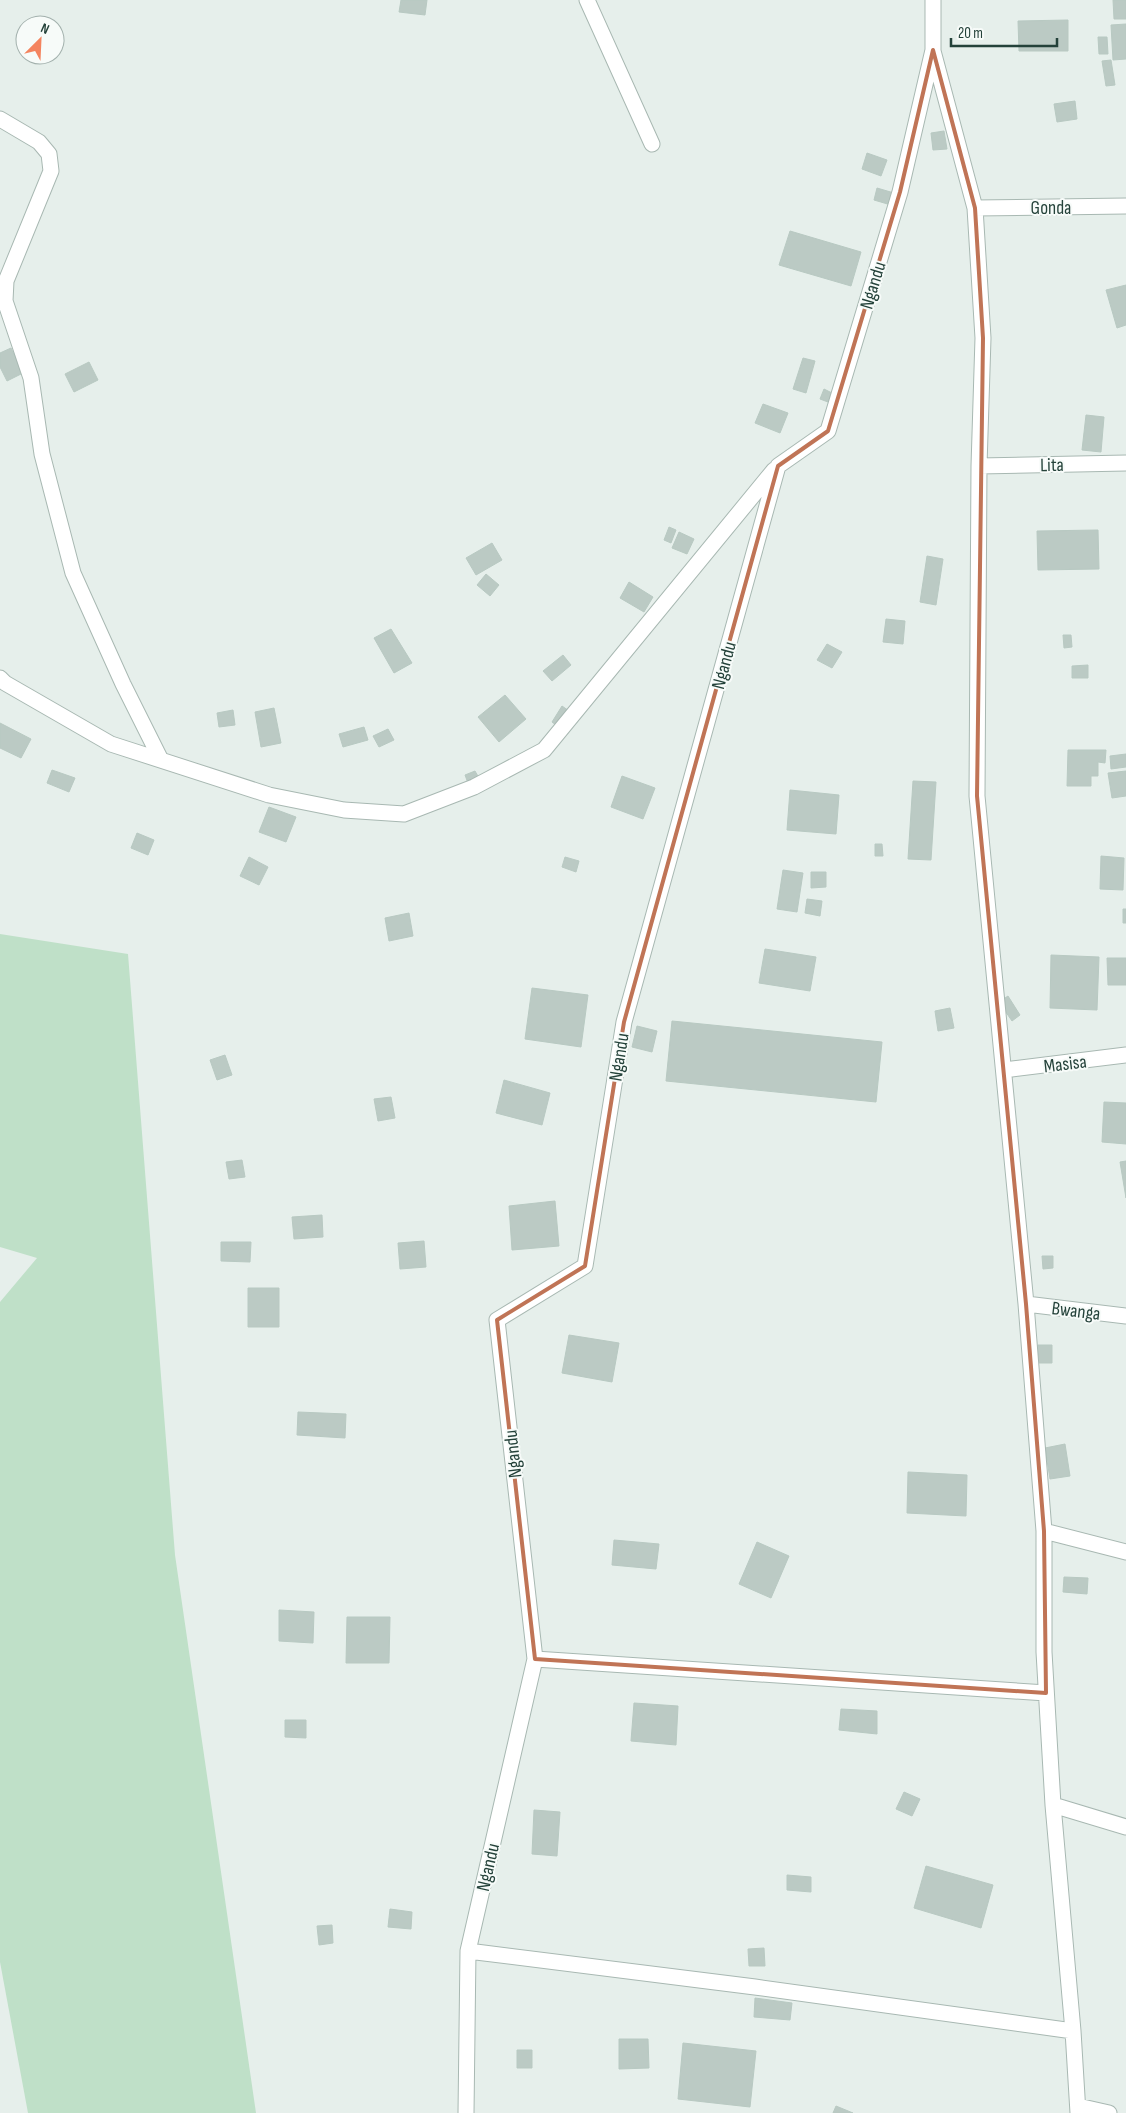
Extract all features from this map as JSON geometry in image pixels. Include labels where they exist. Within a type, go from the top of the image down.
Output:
[{"type":"street","points":[[587,0],[652,144]]},
{"type":"street","name":"Ngandu","points":[[466,2113],[468,1951],[535,1659],[497,1320],[585,1266],[624,1022],[778,466],[828,431],[900,192],[933,50],[933,0]]},
{"type":"street","points":[[933,50],[976,208],[983,338],[979,466],[977,796],[1026,1304],[1044,1531],[1044,1652],[1052,1805],[1073,2031],[1078,2110],[1109,2113]]},
{"type":"street","points":[[0,119],[39,142],[48,154],[51,171],[6,281],[5,301],[32,378],[42,454],[73,573],[123,684],[161,760]]},
{"type":"street","name":"Gonda","points":[[976,208],[1126,206]]},
{"type":"street","name":"Lita","points":[[979,466],[1126,463]]},
{"type":"street","points":[[0,678],[5,683],[111,744],[269,795],[344,810],[404,814],[474,786],[544,750],[778,466]]},
{"type":"street","name":"Masisa","points":[[1004,1070],[1126,1055]]},
{"type":"street","name":"Bwanga","points":[[1026,1304],[1126,1316]]},
{"type":"street","points":[[1044,1531],[1126,1552]]},
{"type":"street","points":[[535,1659],[1046,1693]]},
{"type":"street","points":[[1052,1805],[1126,1827]]},
{"type":"street","points":[[468,1951],[755,1987],[1073,2031]]},
{"type":"highlighted area","points":[[933,50],[975,208],[983,338],[977,796],[1026,1304],[1044,1531],[1046,1693],[535,1659],[497,1320],[585,1266],[624,1022],[778,466],[828,431],[900,192]]},
{"type":"green space","points":[[0,934],[128,954],[175,1555],[256,2113],[28,2113],[0,1962],[0,1302],[37,1258],[0,1247]]},
{"type":"building","points":[[401,0],[427,0],[425,15],[399,12]]},
{"type":"building","points":[[1113,0],[1126,0],[1126,19],[1114,19]]},
{"type":"building","points":[[1068,20],[1068,51],[1019,51],[1018,21]]},
{"type":"building","points":[[1126,24],[1126,59],[1113,60],[1111,25]]},
{"type":"building","points":[[1098,37],[1107,37],[1108,54],[1099,54]]},
{"type":"building","points":[[1111,60],[1115,85],[1106,86],[1102,61]]},
{"type":"building","points":[[1075,101],[1077,119],[1057,122],[1054,104]]},
{"type":"building","points":[[944,131],[947,149],[933,150],[931,133]]},
{"type":"building","points":[[867,153],[887,160],[881,176],[862,169]]},
{"type":"building","points":[[877,188],[894,193],[891,205],[874,200]]},
{"type":"building","points":[[790,231],[861,252],[851,286],[779,265]]},
{"type":"building","points":[[1126,285],[1126,325],[1117,328],[1106,290]]},
{"type":"building","points":[[11,348],[23,373],[7,381],[0,367],[0,353]]},
{"type":"building","points":[[803,358],[815,361],[806,393],[793,389]]},
{"type":"building","points":[[89,362],[98,380],[74,392],[65,374]]},
{"type":"building","points":[[824,389],[832,393],[828,402],[820,399]]},
{"type":"building","points":[[763,404],[788,413],[780,433],[755,423]]},
{"type":"building","points":[[1086,415],[1104,417],[1101,452],[1082,450]]},
{"type":"building","points":[[669,527],[676,530],[671,543],[664,540]]},
{"type":"building","points":[[1098,530],[1099,569],[1038,570],[1037,531]]},
{"type":"building","points":[[679,532],[694,539],[687,554],[672,548]]},
{"type":"building","points":[[492,543],[502,560],[476,575],[466,558]]},
{"type":"building","points":[[927,556],[943,559],[936,605],[920,602]]},
{"type":"building","points":[[486,574],[499,585],[490,596],[477,585]]},
{"type":"building","points":[[629,582],[653,597],[644,612],[620,598]]},
{"type":"building","points":[[886,619],[905,621],[903,644],[883,642]]},
{"type":"building","points":[[391,629],[412,663],[394,673],[374,638]]},
{"type":"building","points":[[1063,635],[1071,635],[1072,647],[1064,648]]},
{"type":"building","points":[[827,644],[842,652],[832,668],[817,660]]},
{"type":"building","points":[[563,655],[571,665],[552,681],[543,671]]},
{"type":"building","points":[[1088,665],[1088,678],[1072,678],[1072,666]]},
{"type":"building","points":[[505,695],[526,719],[499,742],[478,717]]},
{"type":"building","points":[[562,706],[572,713],[561,729],[552,722]]},
{"type":"building","points":[[274,708],[281,743],[261,747],[255,712]]},
{"type":"building","points":[[233,710],[235,725],[219,727],[217,713]]},
{"type":"building","points":[[0,723],[31,739],[21,758],[0,748]]},
{"type":"building","points":[[364,727],[368,740],[343,747],[339,734]]},
{"type":"building","points":[[388,729],[394,740],[379,747],[373,736]]},
{"type":"building","points":[[1068,750],[1106,750],[1105,763],[1098,762],[1098,776],[1091,776],[1091,786],[1067,786]]},
{"type":"building","points":[[1126,754],[1126,767],[1111,769],[1110,756]]},
{"type":"building","points":[[52,770],[75,778],[69,792],[47,783]]},
{"type":"building","points":[[475,771],[479,778],[468,783],[465,775]]},
{"type":"building","points":[[1126,771],[1126,796],[1112,798],[1108,773]]},
{"type":"building","points":[[622,776],[655,788],[643,819],[611,807]]},
{"type":"building","points":[[913,781],[936,782],[931,860],[908,859]]},
{"type":"building","points":[[790,790],[839,795],[836,834],[787,830]]},
{"type":"building","points":[[269,807],[296,817],[286,842],[259,832]]},
{"type":"building","points":[[137,833],[154,840],[148,855],[131,848]]},
{"type":"building","points":[[875,844],[882,844],[883,856],[875,856]]},
{"type":"building","points":[[1101,856],[1124,858],[1123,890],[1100,889]]},
{"type":"building","points":[[249,857],[268,867],[259,885],[240,876]]},
{"type":"building","points":[[565,857],[579,861],[576,872],[562,867]]},
{"type":"building","points":[[783,870],[803,873],[797,912],[777,909]]},
{"type":"building","points":[[811,872],[826,872],[826,887],[811,888]]},
{"type":"building","points":[[807,899],[822,901],[820,916],[805,913]]},
{"type":"building","points":[[1123,909],[1126,909],[1126,923],[1123,923]]},
{"type":"building","points":[[409,913],[413,936],[389,941],[385,918]]},
{"type":"building","points":[[765,949],[816,957],[810,991],[759,983]]},
{"type":"building","points":[[1051,955],[1099,957],[1097,1010],[1050,1008]]},
{"type":"building","points":[[1107,958],[1126,958],[1126,985],[1108,985]]},
{"type":"building","points":[[532,988],[588,995],[581,1047],[525,1039]]},
{"type":"building","points":[[1008,996],[1020,1015],[1012,1021],[999,1002]]},
{"type":"building","points":[[950,1008],[954,1028],[938,1031],[935,1011]]},
{"type":"building","points":[[672,1021],[882,1042],[876,1102],[666,1081]]},
{"type":"building","points":[[637,1026],[657,1031],[652,1052],[632,1047]]},
{"type":"building","points":[[225,1055],[232,1075],[217,1080],[210,1060]]},
{"type":"building","points":[[504,1080],[550,1093],[542,1125],[496,1113]]},
{"type":"building","points":[[391,1097],[395,1118],[378,1121],[374,1099]]},
{"type":"building","points":[[1104,1102],[1126,1103],[1126,1144],[1102,1142]]},
{"type":"building","points":[[242,1160],[245,1177],[229,1179],[226,1162]]},
{"type":"building","points":[[1126,1161],[1126,1198],[1120,1162]]},
{"type":"building","points":[[555,1201],[559,1246],[512,1250],[509,1206]]},
{"type":"building","points":[[322,1215],[323,1237],[294,1239],[292,1217]]},
{"type":"building","points":[[424,1241],[426,1267],[400,1269],[398,1243]]},
{"type":"building","points":[[221,1242],[251,1242],[250,1262],[221,1261]]},
{"type":"building","points":[[1042,1256],[1053,1256],[1053,1268],[1043,1269]]},
{"type":"building","points":[[248,1288],[279,1288],[279,1327],[248,1327]]},
{"type":"building","points":[[569,1335],[619,1343],[612,1382],[562,1373]]},
{"type":"building","points":[[1038,1345],[1052,1345],[1052,1363],[1039,1363]]},
{"type":"building","points":[[298,1412],[346,1414],[345,1438],[297,1435]]},
{"type":"building","points":[[1065,1444],[1070,1476],[1050,1479],[1045,1448]]},
{"type":"building","points":[[908,1472],[967,1475],[966,1516],[907,1513]]},
{"type":"building","points":[[614,1540],[659,1544],[656,1569],[612,1565]]},
{"type":"building","points":[[757,1542],[789,1556],[771,1598],[739,1584]]},
{"type":"building","points":[[1064,1577],[1088,1578],[1087,1594],[1063,1592]]},
{"type":"building","points":[[279,1610],[314,1612],[313,1643],[279,1641]]},
{"type":"building","points":[[347,1617],[390,1617],[389,1663],[346,1663]]},
{"type":"building","points":[[634,1703],[678,1706],[676,1745],[631,1741]]},
{"type":"building","points":[[841,1709],[877,1711],[877,1734],[839,1730]]},
{"type":"building","points":[[285,1720],[306,1720],[306,1738],[285,1737]]},
{"type":"building","points":[[904,1792],[920,1799],[912,1816],[896,1809]]},
{"type":"building","points":[[534,1810],[560,1812],[557,1856],[532,1854]]},
{"type":"building","points":[[926,1866],[993,1885],[981,1928],[914,1908]]},
{"type":"building","points":[[787,1875],[811,1877],[811,1892],[787,1890]]},
{"type":"building","points":[[390,1909],[412,1912],[411,1929],[388,1927]]},
{"type":"building","points":[[332,1925],[333,1943],[319,1945],[317,1926]]},
{"type":"building","points":[[764,1948],[765,1966],[749,1966],[748,1949]]},
{"type":"building","points":[[755,1998],[792,2003],[790,2020],[754,2017]]},
{"type":"building","points":[[619,2039],[648,2039],[649,2068],[619,2069]]},
{"type":"building","points":[[683,2043],[756,2051],[750,2107],[678,2099]]},
{"type":"building","points":[[517,2050],[532,2050],[532,2068],[517,2068]]},
{"type":"building","points":[[836,2106],[853,2113],[833,2113]]}]
